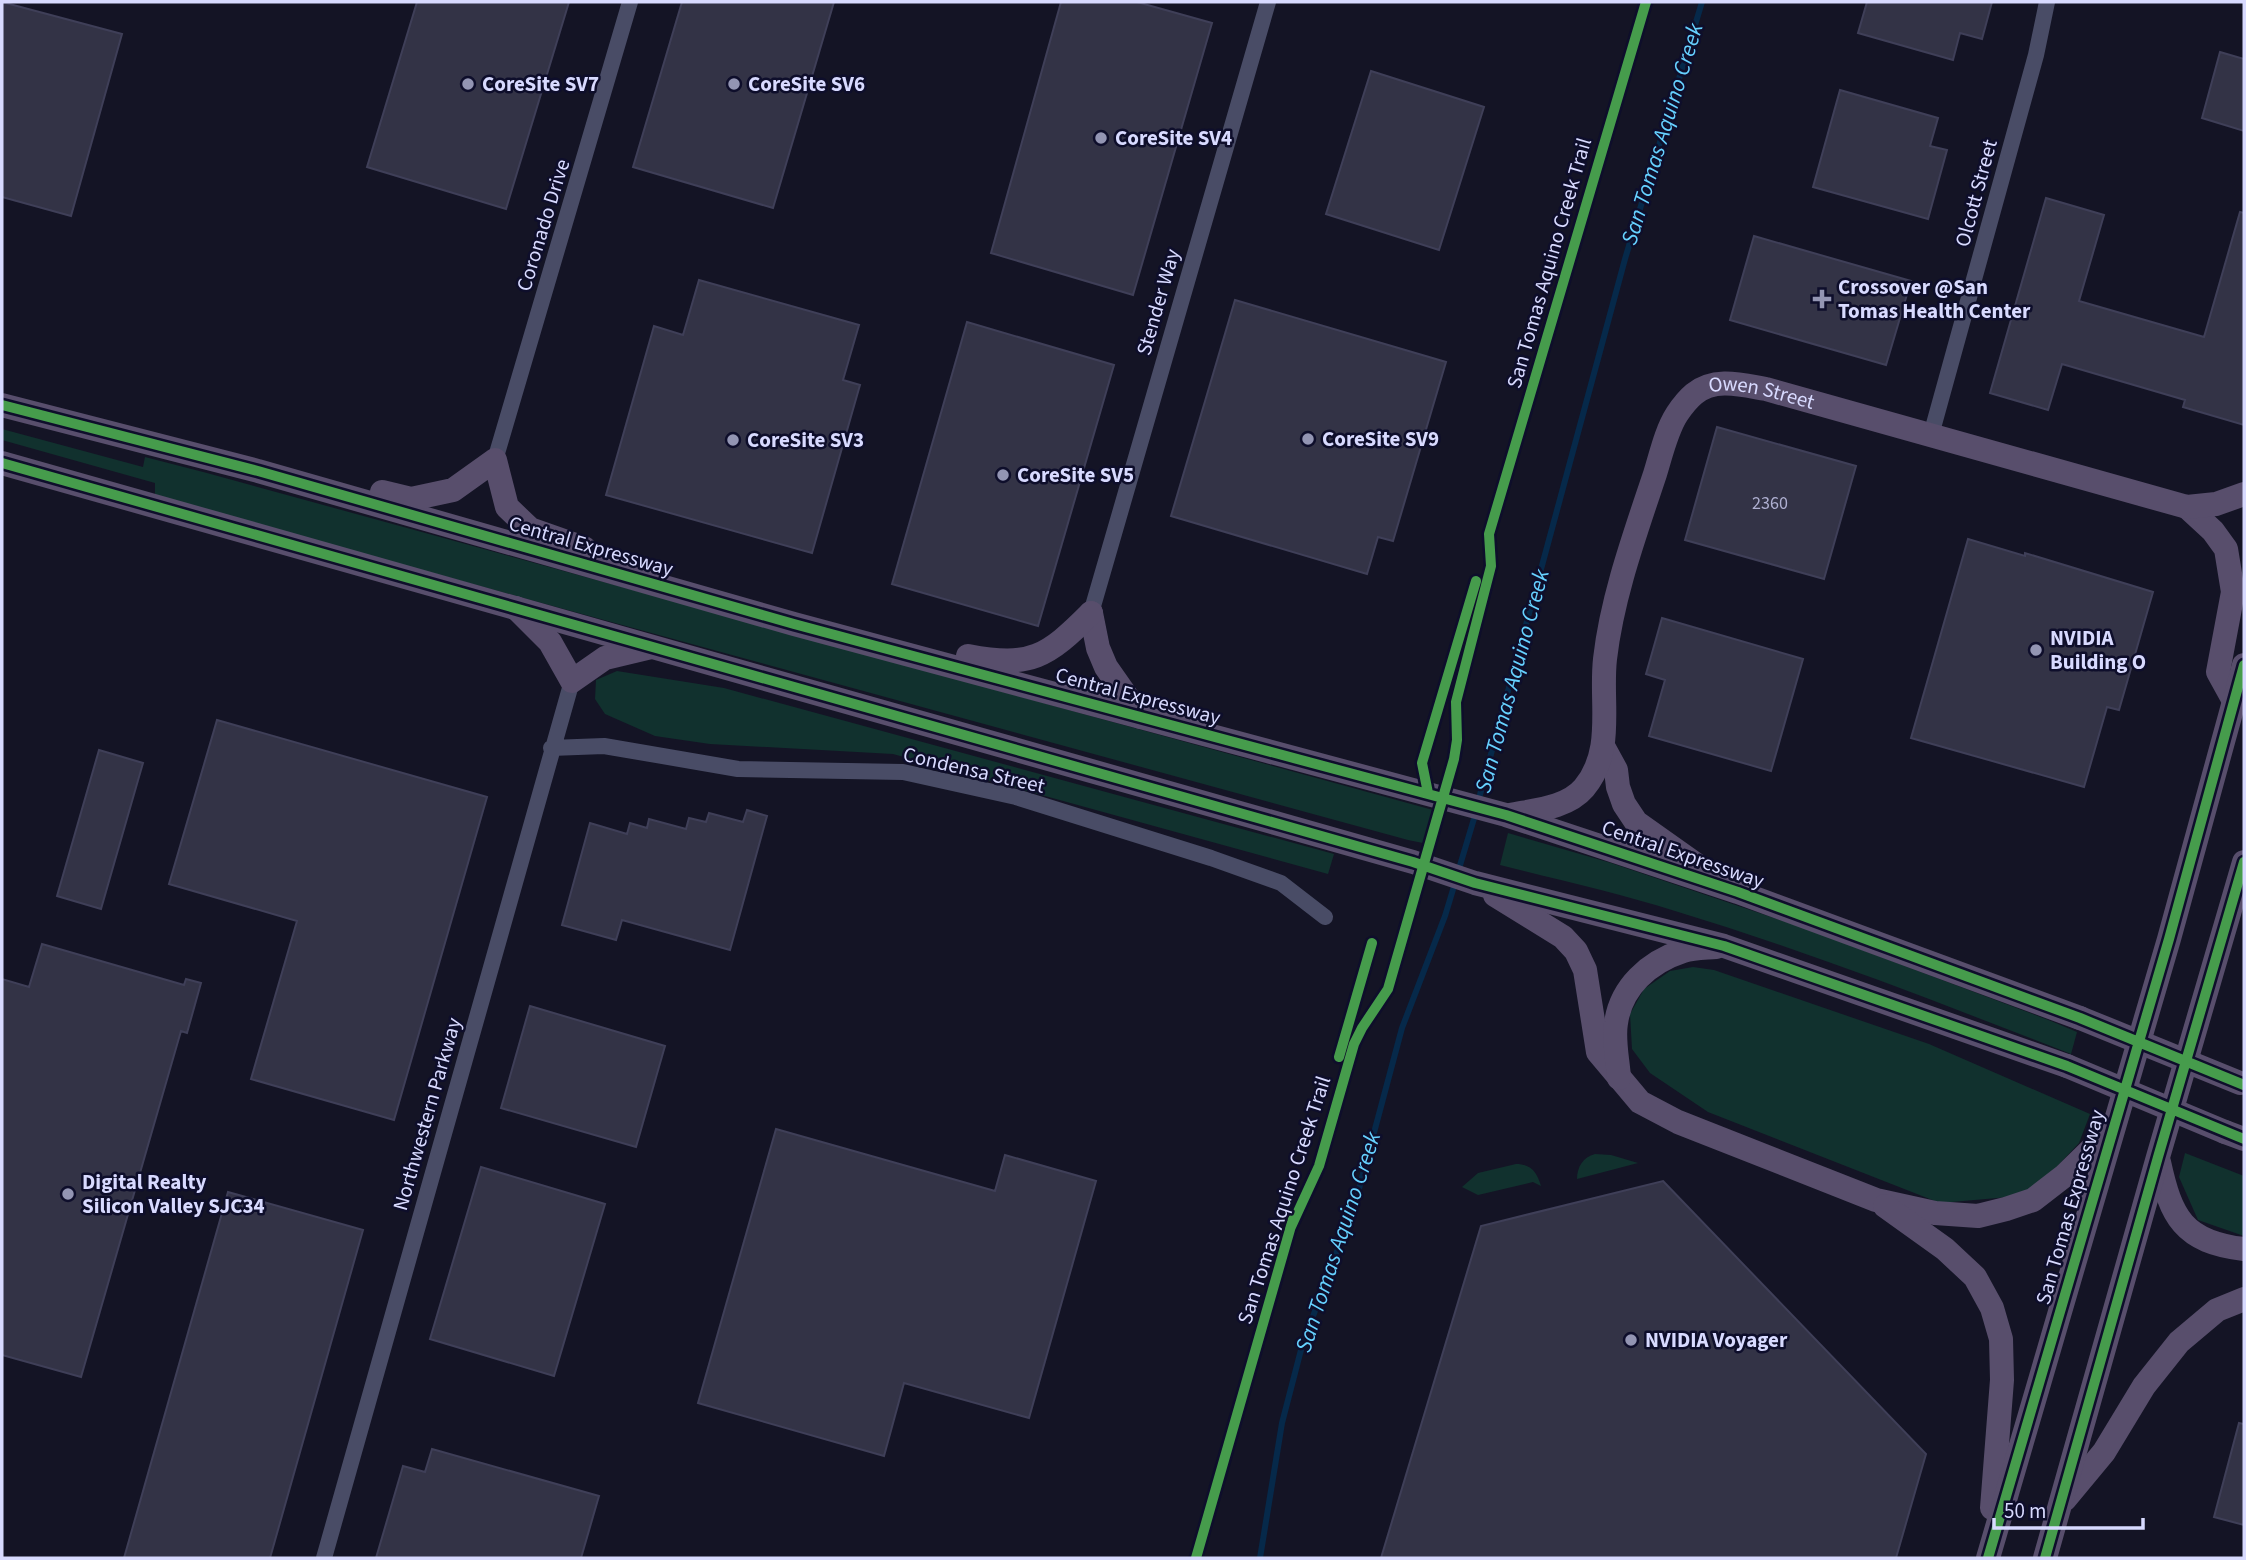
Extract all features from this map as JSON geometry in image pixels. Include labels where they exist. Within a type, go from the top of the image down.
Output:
[{"type":"highway","name":"Owen Street","points":[[1604,748],[1605,661],[1612,619],[1639,523],[1676,415],[1695,393],[1717,383],[1766,389],[2187,508]]},
{"type":"highway","name":"Central Expressway","points":[[2,405],[258,471],[794,624],[1506,815],[1738,892],[2080,1018],[2242,1084]]},
{"type":"highway","points":[[258,471],[281,470],[411,499],[453,490],[495,460],[507,506],[530,529],[794,624],[999,662],[1039,656],[1062,642],[1091,613]]},
{"type":"highway","points":[[2,463],[1413,862],[1475,883],[1724,946],[2067,1066],[2235,1136]]},
{"type":"highway","points":[[2187,508],[2216,504],[2244,494]]},
{"type":"highway","points":[[2187,508],[2213,531],[2226,549],[2233,592],[2218,671],[2234,701]]},
{"type":"highway","points":[[516,607],[550,642],[572,681],[606,658],[654,647]]},
{"type":"highway","points":[[1091,613],[1098,648],[1106,667],[1141,717]]},
{"type":"highway","name":"San Tomas Expressway","points":[[1988,1558],[2169,939],[2244,664]]},
{"type":"highway","points":[[1506,815],[1554,806],[1573,796],[1583,789],[1604,748]]},
{"type":"highway","points":[[1604,748],[1616,770],[1624,804],[1636,822],[1738,892]]},
{"type":"highway","points":[[2045,1558],[2244,862]]},
{"type":"highway","points":[[1475,883],[1563,937],[1576,951],[1585,970],[1598,1052],[1640,1102],[1678,1122],[1876,1200],[1935,1213],[1978,1216],[2006,1209],[2033,1200],[2064,1176],[2114,1127]]},
{"type":"highway","points":[[1619,1078],[1615,1025],[1621,1003],[1633,983],[1649,967],[1683,951],[1724,946]]},
{"type":"highway","points":[[2158,1157],[2167,1198],[2176,1216],[2187,1228],[2207,1241],[2244,1249]]},
{"type":"highway","points":[[1876,1200],[1945,1249],[1975,1277],[1992,1308],[2001,1339],[2002,1380],[1988,1558]]},
{"type":"highway","points":[[2058,1508],[2104,1452],[2144,1386],[2179,1342],[2217,1310],[2244,1299]]},
{"type":"street","name":"Coronado Drive","points":[[495,460],[630,2]]},
{"type":"street","name":"Stender Way","points":[[1091,613],[1268,2]]},
{"type":"street","name":"Olcott Street","points":[[1931,436],[2036,55],[2047,2]]},
{"type":"street","name":"Northwestern Parkway","points":[[324,1558],[572,681]]},
{"type":"street","name":"Condensa Street","points":[[551,748],[604,746],[738,769],[903,772],[1016,797],[1223,862],[1281,883],[1325,917]]},
{"type":"green space","points":[[2,429],[143,467],[145,457],[207,473],[1433,810],[1423,843],[1408,840],[155,497],[155,483],[2,440]]},
{"type":"green space","points":[[617,671],[724,688],[1334,854],[1328,874],[893,754],[710,744],[655,736],[605,714],[595,699],[596,680]]},
{"type":"green space","points":[[1508,833],[1611,863],[1801,927],[2051,1021],[2077,1032],[2071,1054],[1775,943],[1632,898],[1500,865]]},
{"type":"green space","points":[[1693,967],[1714,970],[1929,1044],[2090,1114],[2079,1143],[2049,1175],[2020,1196],[1940,1203],[1708,1112],[1650,1073],[1632,1049],[1630,1014],[1644,989],[1670,971]]},
{"type":"green space","points":[[2185,1153],[2244,1176],[2244,1236],[2198,1220],[2179,1177]]},
{"type":"green space","points":[[1595,1154],[1611,1155],[1638,1163],[1577,1179],[1582,1163]]},
{"type":"green space","points":[[1516,1164],[1526,1165],[1533,1170],[1541,1186],[1533,1182],[1478,1195],[1462,1187],[1478,1173]]},
{"type":"building","points":[[2,2],[122,34],[71,216],[2,197]]},
{"type":"building","name":"CoreSite SV7","points":[[417,2],[569,2],[506,209],[367,167]]},
{"type":"building","name":"CoreSite SV6","points":[[682,2],[834,2],[773,208],[633,167]]},
{"type":"building","name":"CoreSite SV4","points":[[1061,2],[1137,2],[1212,23],[1133,295],[991,253]]},
{"type":"building","points":[[1867,2],[1992,2],[1982,39],[1960,33],[1953,60],[1858,33]]},
{"type":"building","points":[[2220,52],[2244,59],[2244,131],[2202,118]]},
{"type":"building","points":[[1371,71],[1484,107],[1439,250],[1326,214]]},
{"type":"building","points":[[1840,90],[1938,118],[1930,146],[1947,150],[1928,219],[1813,187]]},
{"type":"building","points":[[2046,198],[2104,215],[2079,301],[2204,337],[2240,212],[2244,213],[2244,425],[2183,407],[2185,400],[2062,364],[2048,410],[1990,393]]},
{"type":"building","points":[[1754,236],[1911,281],[1886,365],[1730,320]]},
{"type":"building","name":"CoreSite SV3","points":[[699,280],[859,325],[843,380],[860,385],[812,553],[606,495],[654,326],[683,335]]},
{"type":"building","name":"CoreSite SV9","points":[[1235,300],[1446,362],[1393,541],[1378,537],[1367,574],[1171,516]]},
{"type":"building","name":"CoreSite SV5","points":[[967,322],[1114,365],[1038,626],[892,584]]},
{"type":"building","points":[[1717,427],[1856,466],[1824,579],[1685,540]]},
{"type":"building","name":"NVIDIA Building O","points":[[1968,539],[2025,556],[2025,553],[2153,592],[2119,710],[2107,707],[2084,787],[1911,738]]},
{"type":"building","points":[[1662,618],[1803,659],[1771,771],[1649,736],[1665,680],[1646,674]]},
{"type":"building","points":[[217,720],[487,797],[394,1120],[251,1079],[297,921],[169,884]]},
{"type":"building","points":[[99,750],[143,763],[101,909],[57,896]]},
{"type":"building","points":[[747,810],[767,816],[730,950],[622,920],[616,940],[562,925],[590,823],[627,834],[630,823],[647,828],[649,819],[686,829],[689,818],[706,822],[709,813],[743,822]]},
{"type":"building","name":"Digital Realty Silicon Valley SJC34","points":[[42,944],[184,985],[186,979],[201,983],[187,1033],[181,1031],[81,1377],[2,1355],[2,979],[29,987]]},
{"type":"building","points":[[530,1006],[665,1046],[636,1147],[501,1108]]},
{"type":"building","points":[[776,1129],[995,1191],[1005,1155],[1096,1181],[1029,1418],[904,1383],[884,1456],[698,1403]]},
{"type":"building","points":[[481,1167],[605,1204],[554,1376],[430,1339]]},
{"type":"building","name":"NVIDIA Voyager","points":[[1663,1181],[1926,1454],[1896,1558],[1381,1558],[1481,1226]]},
{"type":"building","points":[[228,1192],[363,1230],[270,1558],[124,1558]]},
{"type":"building","points":[[2239,1423],[2244,1424],[2244,1525],[2214,1517]]},
{"type":"building","points":[[432,1449],[599,1496],[581,1558],[376,1558],[403,1466],[425,1472]]},
{"type":"waterway","name":"San Tomas Aquino Creek","points":[[1478,802],[1625,259],[1702,2]]},
{"type":"waterway","name":"San Tomas Aquino Creek","points":[[1458,872],[1476,812]]},
{"type":"waterway","name":"San Tomas Aquino Creek","points":[[1260,1558],[1282,1423],[1302,1346],[1356,1200],[1402,1028],[1455,883]]},
{"type":"cycle path","name":"San Tomas Aquino Creek Trail","points":[[1290,1229],[1319,1166],[1354,1044],[1388,989],[1454,759],[1457,740],[1456,702],[1491,566],[1489,534],[1646,2]]},
{"type":"cycle path","points":[[2,405],[258,471],[794,624],[1506,815],[1738,892],[2080,1018],[2244,1085]]},
{"type":"cycle path","points":[[2,463],[1413,862],[1475,883],[1724,946],[2067,1066],[2244,1139]]},
{"type":"cycle path","points":[[1428,793],[1422,763],[1476,581]]},
{"type":"cycle path","points":[[1988,1558],[2169,939],[2244,665]]},
{"type":"cycle path","points":[[2045,1558],[2244,862]]},
{"type":"cycle path","points":[[1339,1057],[1372,943]]},
{"type":"cycle path","name":"San Tomas Aquino Creek Trail","points":[[1196,1558],[1293,1219]]},
{"type":"place","name":"CoreSite SV7","points":[[468,84]]},
{"type":"place","name":"CoreSite SV6","points":[[734,84]]},
{"type":"place","name":"CoreSite SV4","points":[[1101,138]]},
{"type":"place","name":"Crossover @San Tomas Health Center","points":[[1822,299]]},
{"type":"place","name":"CoreSite SV9","points":[[1308,439]]},
{"type":"place","name":"CoreSite SV3","points":[[733,440]]},
{"type":"place","name":"CoreSite SV5","points":[[1003,475]]},
{"type":"place","name":"NVIDIA Building O","points":[[2036,650]]},
{"type":"place","name":"Digital Realty Silicon Valley SJC34","points":[[68,1194]]},
{"type":"place","name":"NVIDIA Voyager","points":[[1631,1340]]}]
